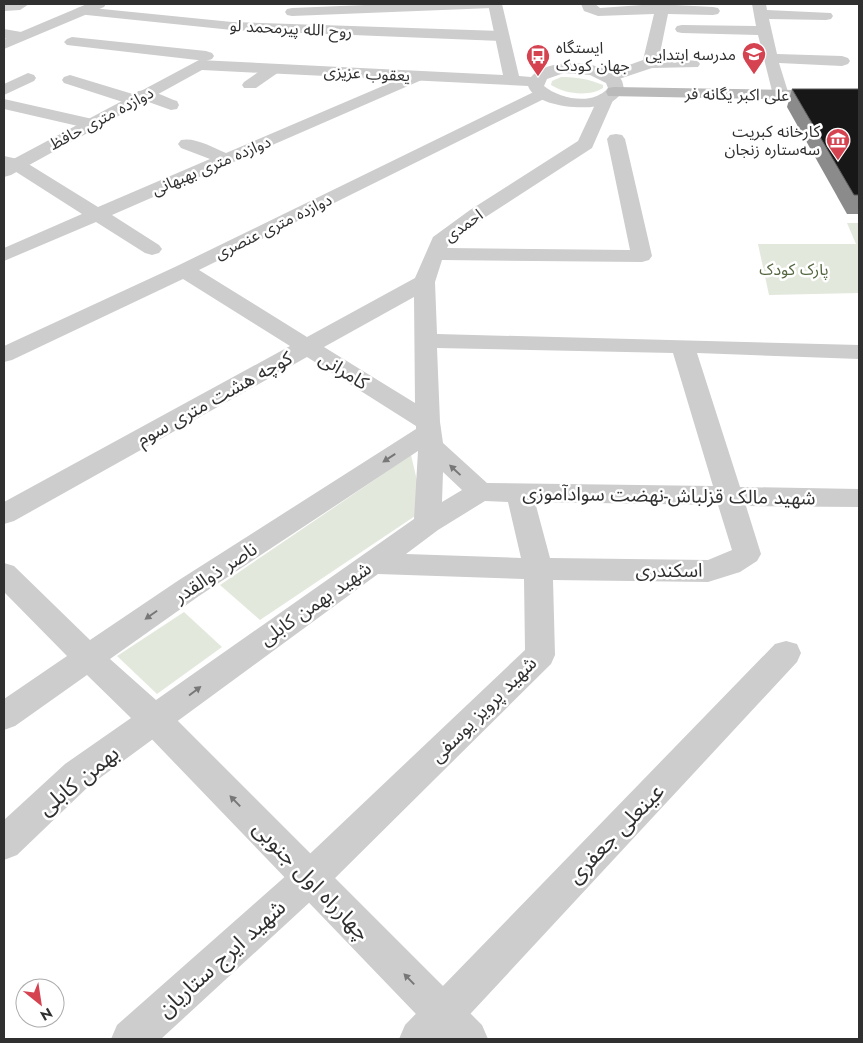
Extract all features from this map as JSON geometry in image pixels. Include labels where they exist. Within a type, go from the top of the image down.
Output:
[{"type":"main road","name":"علی اکبر یگانه فر","points":[[612,88],[779,91],[859,96]]},
{"type":"main road","name":"علی اکبر یگانه فر","points":[[779,91],[859,88]]},
{"type":"street","points":[[4,7],[16,7],[22,4]]},
{"type":"street","points":[[4,44],[99,4]]},
{"type":"street","points":[[290,12],[494,4],[512,80]]},
{"type":"street","points":[[588,4],[589,8],[598,12],[663,6],[713,12]]},
{"type":"street","points":[[663,6],[650,63],[692,64]]},
{"type":"street","points":[[779,91],[760,9],[826,16]]},
{"type":"street","name":"روح الله پیرمحمد لو","points":[[82,11],[232,26],[501,36]]},
{"type":"street","points":[[203,61],[232,26]]},
{"type":"street","points":[[658,28],[764,31]]},
{"type":"street","points":[[4,34],[22,36]]},
{"type":"street","name":"یعقوب عزیزی","points":[[72,42],[274,69],[512,80],[539,87],[560,101],[585,102],[612,88],[650,63]]},
{"type":"street","points":[[506,54],[529,64],[553,70],[584,69],[612,88],[586,144]]},
{"type":"street","points":[[770,58],[842,61]]},
{"type":"street","name":"دوازده متری حافظ","points":[[8,166],[91,124],[203,61]]},
{"type":"street","points":[[250,85],[274,69]]},
{"type":"street","name":"دوازده متری عنصری","points":[[4,355],[184,270],[539,87],[538,77],[553,70]]},
{"type":"street","name":"دوازده متری بهبهانی","points":[[4,255],[418,76]]},
{"type":"street","points":[[4,90],[28,78]]},
{"type":"street","points":[[70,80],[171,105]]},
{"type":"street","points":[[585,102],[586,144]]},
{"type":"street","points":[[4,104],[91,124]]},
{"type":"street","points":[[434,254],[642,256],[616,139]]},
{"type":"street","points":[[187,144],[226,159]]},
{"type":"street","name":"احمدی","points":[[428,523],[430,433],[424,282],[434,254],[440,241],[447,235],[586,144]]},
{"type":"street","points":[[8,166],[152,249]]},
{"type":"street","name":"کامرانی","points":[[184,270],[307,346],[430,433],[480,492]]},
{"type":"street","name":"کوچه هشت متری سوم","points":[[4,514],[424,282]]},
{"type":"street","points":[[427,341],[683,346],[859,352]]},
{"type":"street","name":"اسکندری","points":[[371,563],[538,569],[708,571],[730,564],[747,554],[683,346]]},
{"type":"street","name":"ناصر ذوالقدر","points":[[4,716],[190,588],[430,433]]},
{"type":"street","name":"شهید مالک قزلباش-نهضت سوادآموزی","points":[[480,492],[859,498]]},
{"type":"street","name":"شهید بهمن کابلی","points":[[155,720],[428,523],[480,492]]},
{"type":"street","name":"شهید پرویز یوسفی","points":[[310,878],[540,655],[538,569],[519,493]]},
{"type":"street","name":"چهارراه اول جنوبی","points":[[4,574],[88,658],[155,720],[310,878],[443,1031]]},
{"type":"street","name":"عینعلی جعفری","points":[[443,1031],[786,653]]},
{"type":"street","name":"بهمن کابلی","points":[[4,843],[77,775],[155,720]]},
{"type":"street","name":"شهید ایرج ستاریان","points":[[131,1039],[310,878]]},
{"type":"green space","points":[[561,77],[588,80],[603,85],[603,88],[591,93],[563,91],[551,85],[552,81]]},
{"type":"green space","name":"پارک کودک","points":[[847,223],[859,223],[859,293],[769,295],[758,244],[856,244]]},
{"type":"green space","points":[[411,455],[424,510],[260,620],[220,585]]},
{"type":"green space","points":[[184,612],[222,647],[157,694],[117,656]]},
{"type":"building","name":"کارخانه کبریت سه‌ستاره زنجان","points":[[792,89],[859,89],[859,195],[854,195]]},
{"type":"place","name":"مدرسه ابتدایی","points":[[754,75]]},
{"type":"place","name":"ایستگاه جهان کودک","points":[[538,77]]},
{"type":"place","name":"کارخانه کبریت سه‌ستاره زنجان","points":[[838,161]]}]
